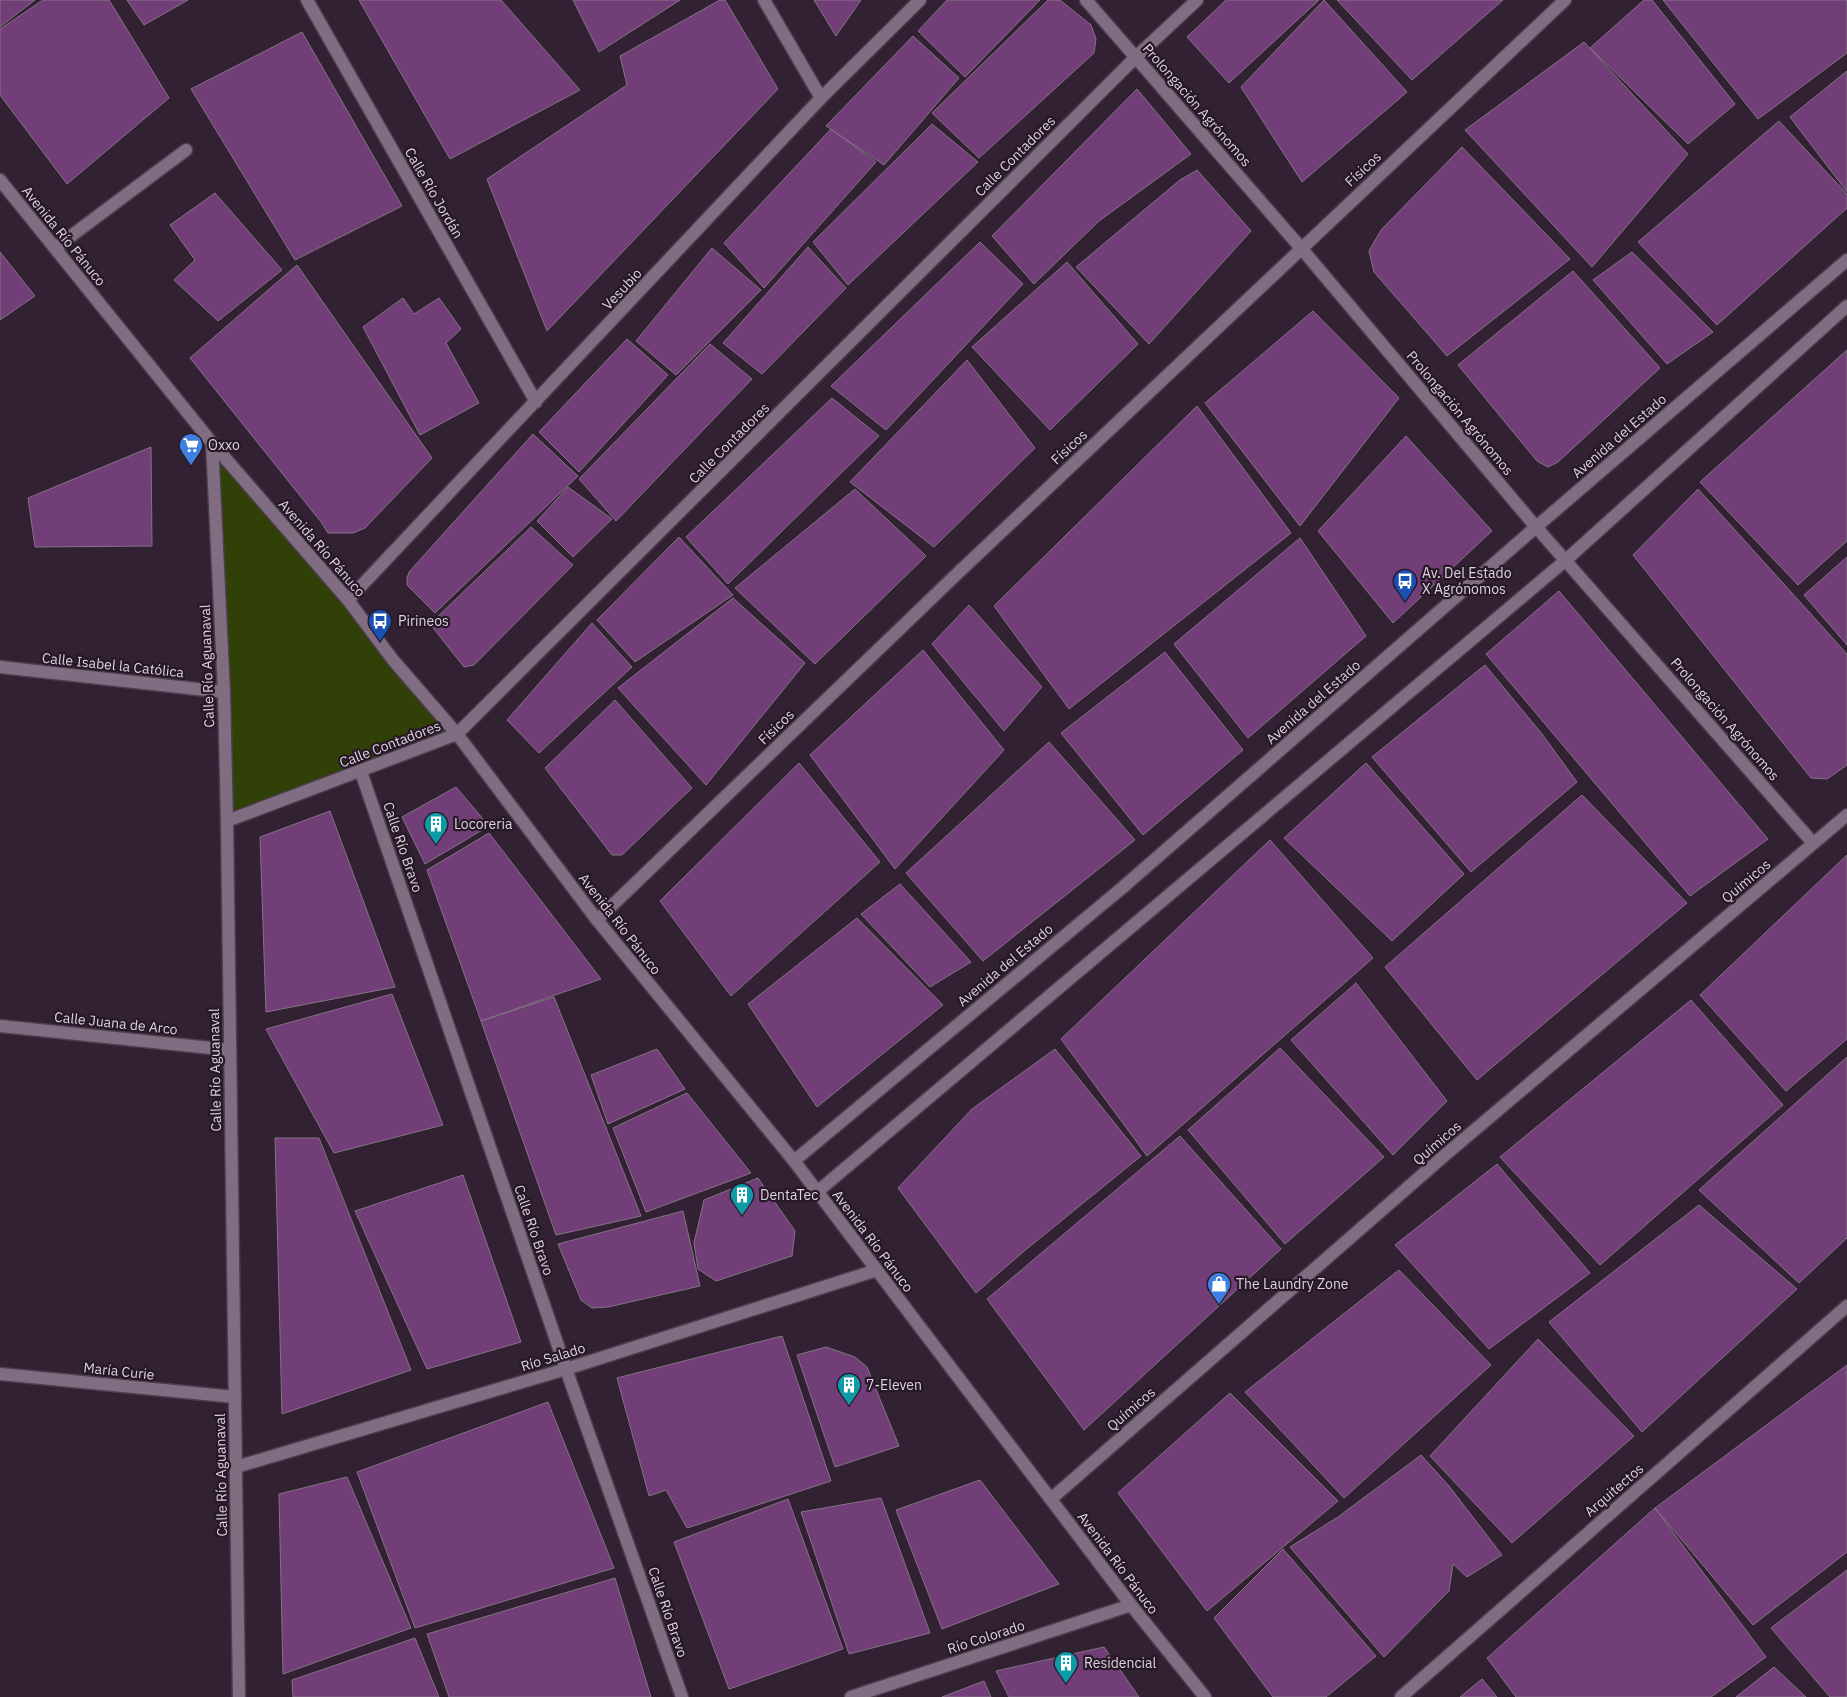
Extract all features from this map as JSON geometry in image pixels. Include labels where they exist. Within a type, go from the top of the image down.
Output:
[{"type":"street","name":"Calle Río Jordán","points":[[307,0],[536,402]]},
{"type":"street","points":[[764,0],[821,98]]},
{"type":"street","name":"Vesubio","points":[[348,600],[821,98],[920,0]]},
{"type":"street","name":"Prolongación Agrónomos","points":[[1086,0],[1301,248],[1536,527],[1813,843]]},
{"type":"street","name":"Calle Contadores","points":[[227,821],[361,772],[457,734],[1136,57],[1197,0]]},
{"type":"street","name":"Físicos","points":[[597,920],[960,570],[1566,0]]},
{"type":"street","points":[[55,248],[186,150]]},
{"type":"street","name":"Avenida Río Pánuco","points":[[0,180],[212,443],[348,600],[393,660],[457,734],[597,920],[794,1161],[1131,1606],[1205,1697]]},
{"type":"street","name":"Avenida del Estado","points":[[794,1161],[1122,888],[1536,527],[1847,260]]},
{"type":"street","points":[[817,1192],[1566,560],[1847,306]]},
{"type":"street","name":"Calle Río Aguanaval","points":[[212,443],[224,692],[227,821],[239,1697]]},
{"type":"street","name":"Calle Isabel la Católica","points":[[0,667],[224,692]]},
{"type":"street","name":"Calle Río Bravo","points":[[361,772],[566,1369],[682,1697]]},
{"type":"street","name":"Químicos","points":[[1051,1499],[1445,1155],[1847,815]]},
{"type":"street","name":"Calle Juana de Arco","points":[[0,1026],[230,1050]]},
{"type":"street","name":"Río Salado","points":[[236,1467],[566,1369],[877,1270]]},
{"type":"street","name":"Arquitectos","points":[[1401,1697],[1847,1306]]},
{"type":"street","name":"María Curie","points":[[0,1374],[235,1397]]},
{"type":"street","name":"Río Colorado","points":[[851,1697],[1131,1606]]},
{"type":"green space","points":[[212,443],[457,734],[227,821]]},
{"type":"building","points":[[0,0],[35,0],[0,27]]},
{"type":"building","points":[[43,0],[109,0],[169,98],[67,184],[0,95],[0,29]]},
{"type":"building","points":[[127,0],[188,0],[144,25]]},
{"type":"building","points":[[359,0],[501,0],[580,90],[450,159]]},
{"type":"building","points":[[573,0],[680,0],[599,52]]},
{"type":"building","points":[[720,0],[725,0],[778,89],[547,331],[487,179],[627,85],[620,56]]},
{"type":"building","points":[[814,0],[861,0],[836,36]]},
{"type":"building","points":[[947,0],[1040,0],[965,77],[918,31]]},
{"type":"building","points":[[1048,0],[1060,0],[1091,25],[1096,39],[1094,53],[979,158],[932,113]]},
{"type":"building","points":[[1226,0],[1319,0],[1229,83],[1187,37]]},
{"type":"building","points":[[1324,0],[1407,92],[1302,182],[1241,87]]},
{"type":"building","points":[[1337,0],[1503,0],[1412,80]]},
{"type":"building","points":[[1644,0],[1652,0],[1735,104],[1688,144],[1590,48]]},
{"type":"building","points":[[1663,0],[1847,0],[1847,53],[1758,119]]},
{"type":"building","points":[[302,32],[402,206],[295,260],[191,89]]},
{"type":"building","points":[[913,36],[959,78],[884,165],[826,126]]},
{"type":"building","points":[[1584,42],[1688,154],[1592,267],[1465,130]]},
{"type":"building","points":[[1847,71],[1847,192],[1790,117]]},
{"type":"building","points":[[1137,89],[1191,154],[1099,221],[1034,284],[992,236]]},
{"type":"building","points":[[1779,121],[1847,194],[1847,208],[1717,325],[1638,242]]},
{"type":"building","points":[[932,124],[978,162],[848,285],[813,242]]},
{"type":"building","points":[[831,129],[876,162],[764,288],[724,243]]},
{"type":"building","points":[[1462,147],[1570,259],[1447,356],[1374,272],[1369,251],[1381,230]]},
{"type":"building","points":[[1197,170],[1251,231],[1149,344],[1076,267],[1180,180]]},
{"type":"building","points":[[215,193],[282,270],[218,321],[174,280],[195,260],[170,225]]},
{"type":"building","points":[[980,242],[1023,284],[886,430],[831,386]]},
{"type":"building","points":[[808,247],[846,288],[762,374],[723,343]]},
{"type":"building","points":[[712,248],[761,290],[676,375],[636,341]]},
{"type":"building","points":[[0,252],[35,296],[0,320]]},
{"type":"building","points":[[1632,252],[1713,332],[1667,364],[1593,280]]},
{"type":"building","points":[[1067,262],[1138,344],[1050,430],[972,347]]},
{"type":"building","points":[[297,265],[432,458],[365,528],[353,533],[328,533],[190,358]]},
{"type":"building","points":[[1573,271],[1660,368],[1558,462],[1548,467],[1537,461],[1458,365]]},
{"type":"building","points":[[403,298],[414,314],[439,298],[461,329],[446,343],[479,403],[420,435],[363,327]]},
{"type":"building","points":[[1313,311],[1399,398],[1300,526],[1205,403]]},
{"type":"building","points":[[627,339],[668,375],[579,472],[539,432]]},
{"type":"building","points":[[710,344],[752,379],[616,521],[579,479]]},
{"type":"building","points":[[1847,350],[1847,541],[1798,585],[1700,482]]},
{"type":"building","points":[[967,360],[1035,448],[934,547],[850,482]]},
{"type":"building","points":[[832,398],[879,436],[728,584],[686,537]]},
{"type":"building","points":[[1197,406],[1291,533],[1069,709],[994,606]]},
{"type":"building","points":[[533,434],[578,476],[435,613],[407,585],[409,572]]},
{"type":"building","points":[[1406,436],[1492,531],[1393,623],[1318,531]]},
{"type":"building","points":[[151,447],[152,546],[35,547],[28,498]]},
{"type":"building","points":[[568,487],[612,519],[573,557],[537,521]]},
{"type":"building","points":[[855,489],[926,556],[815,664],[735,588]]},
{"type":"building","points":[[1698,489],[1847,654],[1847,765],[1827,779],[1811,778],[1633,555]]},
{"type":"building","points":[[531,527],[573,565],[474,665],[464,667],[430,624]]},
{"type":"building","points":[[679,537],[733,595],[635,662],[597,620]]},
{"type":"building","points":[[1300,538],[1366,636],[1248,738],[1174,644]]},
{"type":"building","points":[[1847,557],[1847,645],[1804,595]]},
{"type":"building","points":[[1559,591],[1768,839],[1690,896],[1486,654]]},
{"type":"building","points":[[733,598],[805,663],[706,785],[618,688]]},
{"type":"building","points":[[969,605],[1042,687],[1004,731],[932,644]]},
{"type":"building","points":[[592,623],[632,667],[539,753],[507,720]]},
{"type":"building","points":[[923,650],[1004,750],[895,869],[810,755]]},
{"type":"building","points":[[1165,652],[1243,750],[1143,835],[1061,733]]},
{"type":"building","points":[[1485,665],[1542,734],[1577,782],[1471,872],[1372,757]]},
{"type":"building","points":[[615,700],[692,788],[622,855],[612,855],[545,768]]},
{"type":"building","points":[[1049,742],[1135,840],[983,961],[906,873]]},
{"type":"building","points":[[799,763],[880,862],[731,996],[660,901]]},
{"type":"building","points":[[1366,763],[1464,874],[1392,941],[1284,838]]},
{"type":"building","name":"Locoreria","points":[[456,787],[489,826],[425,864],[402,817]]},
{"type":"building","points":[[1582,795],[1687,903],[1477,1080],[1385,967]]},
{"type":"building","points":[[330,811],[395,987],[266,1012],[260,837]]},
{"type":"building","points":[[489,833],[601,979],[481,1021],[427,870]]},
{"type":"building","points":[[1270,840],[1373,958],[1147,1156],[1061,1039]]},
{"type":"building","points":[[1847,855],[1847,1039],[1786,1091],[1700,995]]},
{"type":"building","points":[[900,884],[971,962],[930,987],[861,914]]},
{"type":"building","points":[[857,918],[943,1005],[817,1107],[748,1004]]},
{"type":"building","points":[[1356,983],[1447,1101],[1393,1155],[1291,1040]]},
{"type":"building","points":[[392,994],[443,1125],[334,1153],[266,1029]]},
{"type":"building","points":[[554,997],[641,1216],[556,1235],[481,1021]]},
{"type":"building","points":[[1691,1000],[1783,1105],[1600,1265],[1500,1157]]},
{"type":"building","points":[[1280,1048],[1384,1157],[1285,1244],[1188,1130]]},
{"type":"building","points":[[657,1049],[685,1089],[608,1124],[591,1075]]},
{"type":"building","points":[[1055,1049],[1141,1156],[1023,1252],[976,1293],[898,1188],[972,1109]]},
{"type":"building","points":[[1847,1057],[1847,1238],[1799,1283],[1699,1190]]},
{"type":"building","points":[[687,1093],[751,1173],[646,1212],[613,1128]]},
{"type":"building","points":[[1180,1136],[1281,1249],[1084,1430],[987,1299]]},
{"type":"building","points":[[275,1138],[319,1138],[411,1370],[282,1414]]},
{"type":"building","points":[[1497,1164],[1590,1273],[1489,1349],[1395,1245]]},
{"type":"building","points":[[463,1175],[521,1342],[427,1369],[355,1211]]},
{"type":"building","name":"DentaTec","points":[[758,1178],[795,1231],[792,1256],[716,1281],[698,1269],[694,1243],[704,1200]]},
{"type":"building","points":[[1699,1205],[1797,1289],[1642,1432],[1549,1322]]},
{"type":"building","points":[[683,1211],[700,1286],[608,1307],[592,1308],[581,1300],[558,1244]]},
{"type":"building","points":[[1399,1270],[1491,1365],[1344,1498],[1245,1392]]},
{"type":"building","points":[[782,1336],[831,1481],[687,1528],[666,1490],[649,1496],[617,1378]]},
{"type":"building","points":[[1538,1339],[1634,1436],[1512,1543],[1430,1456]]},
{"type":"building","name":"7-Eleven","points":[[826,1347],[855,1357],[867,1367],[899,1446],[835,1467],[797,1355]]},
{"type":"building","points":[[1847,1365],[1847,1552],[1753,1625],[1655,1508]]},
{"type":"building","points":[[1230,1393],[1338,1501],[1207,1611],[1118,1493]]},
{"type":"building","points":[[548,1402],[614,1568],[415,1628],[357,1472]]},
{"type":"building","points":[[1421,1455],[1449,1486],[1502,1555],[1467,1577],[1453,1564],[1449,1591],[1384,1657],[1290,1547],[1338,1517]]},
{"type":"building","points":[[347,1477],[411,1628],[283,1674],[279,1494]]},
{"type":"building","points":[[980,1480],[1059,1584],[942,1629],[896,1510]]},
{"type":"building","points":[[881,1498],[930,1633],[849,1654],[801,1512]]},
{"type":"building","points":[[788,1499],[843,1649],[729,1689],[674,1542]]},
{"type":"building","points":[[1655,1508],[1766,1657],[1711,1697],[1516,1697],[1487,1658]]},
{"type":"building","points":[[1283,1549],[1376,1656],[1326,1697],[1273,1697],[1214,1618]]},
{"type":"building","points":[[1847,1570],[1847,1697],[1830,1697],[1771,1628]]},
{"type":"building","points":[[615,1578],[651,1697],[449,1697],[427,1634]]},
{"type":"building","points":[[415,1638],[439,1697],[293,1697],[292,1680]]},
{"type":"building","name":"Residencial","points":[[1104,1647],[1139,1697],[1009,1697],[996,1671]]},
{"type":"building","points":[[1774,1667],[1806,1697],[1736,1697]]},
{"type":"building","points":[[1482,1679],[1497,1697],[1460,1697]]},
{"type":"building","points":[[984,1681],[991,1697],[942,1697]]},
{"type":"place","name":"Oxxo","points":[[191,466]]},
{"type":"place","name":"Av. Del Estado X Agrónomos","points":[[1405,602]]},
{"type":"place","name":"Pirineos","points":[[380,642]]},
{"type":"place","name":"Locoreria","points":[[436,845]]},
{"type":"place","name":"DentaTec","points":[[742,1216]]},
{"type":"place","name":"The Laundry Zone","points":[[1219,1305]]},
{"type":"place","name":"7-Eleven","points":[[849,1406]]},
{"type":"place","name":"Residencial","points":[[1066,1684]]}]
